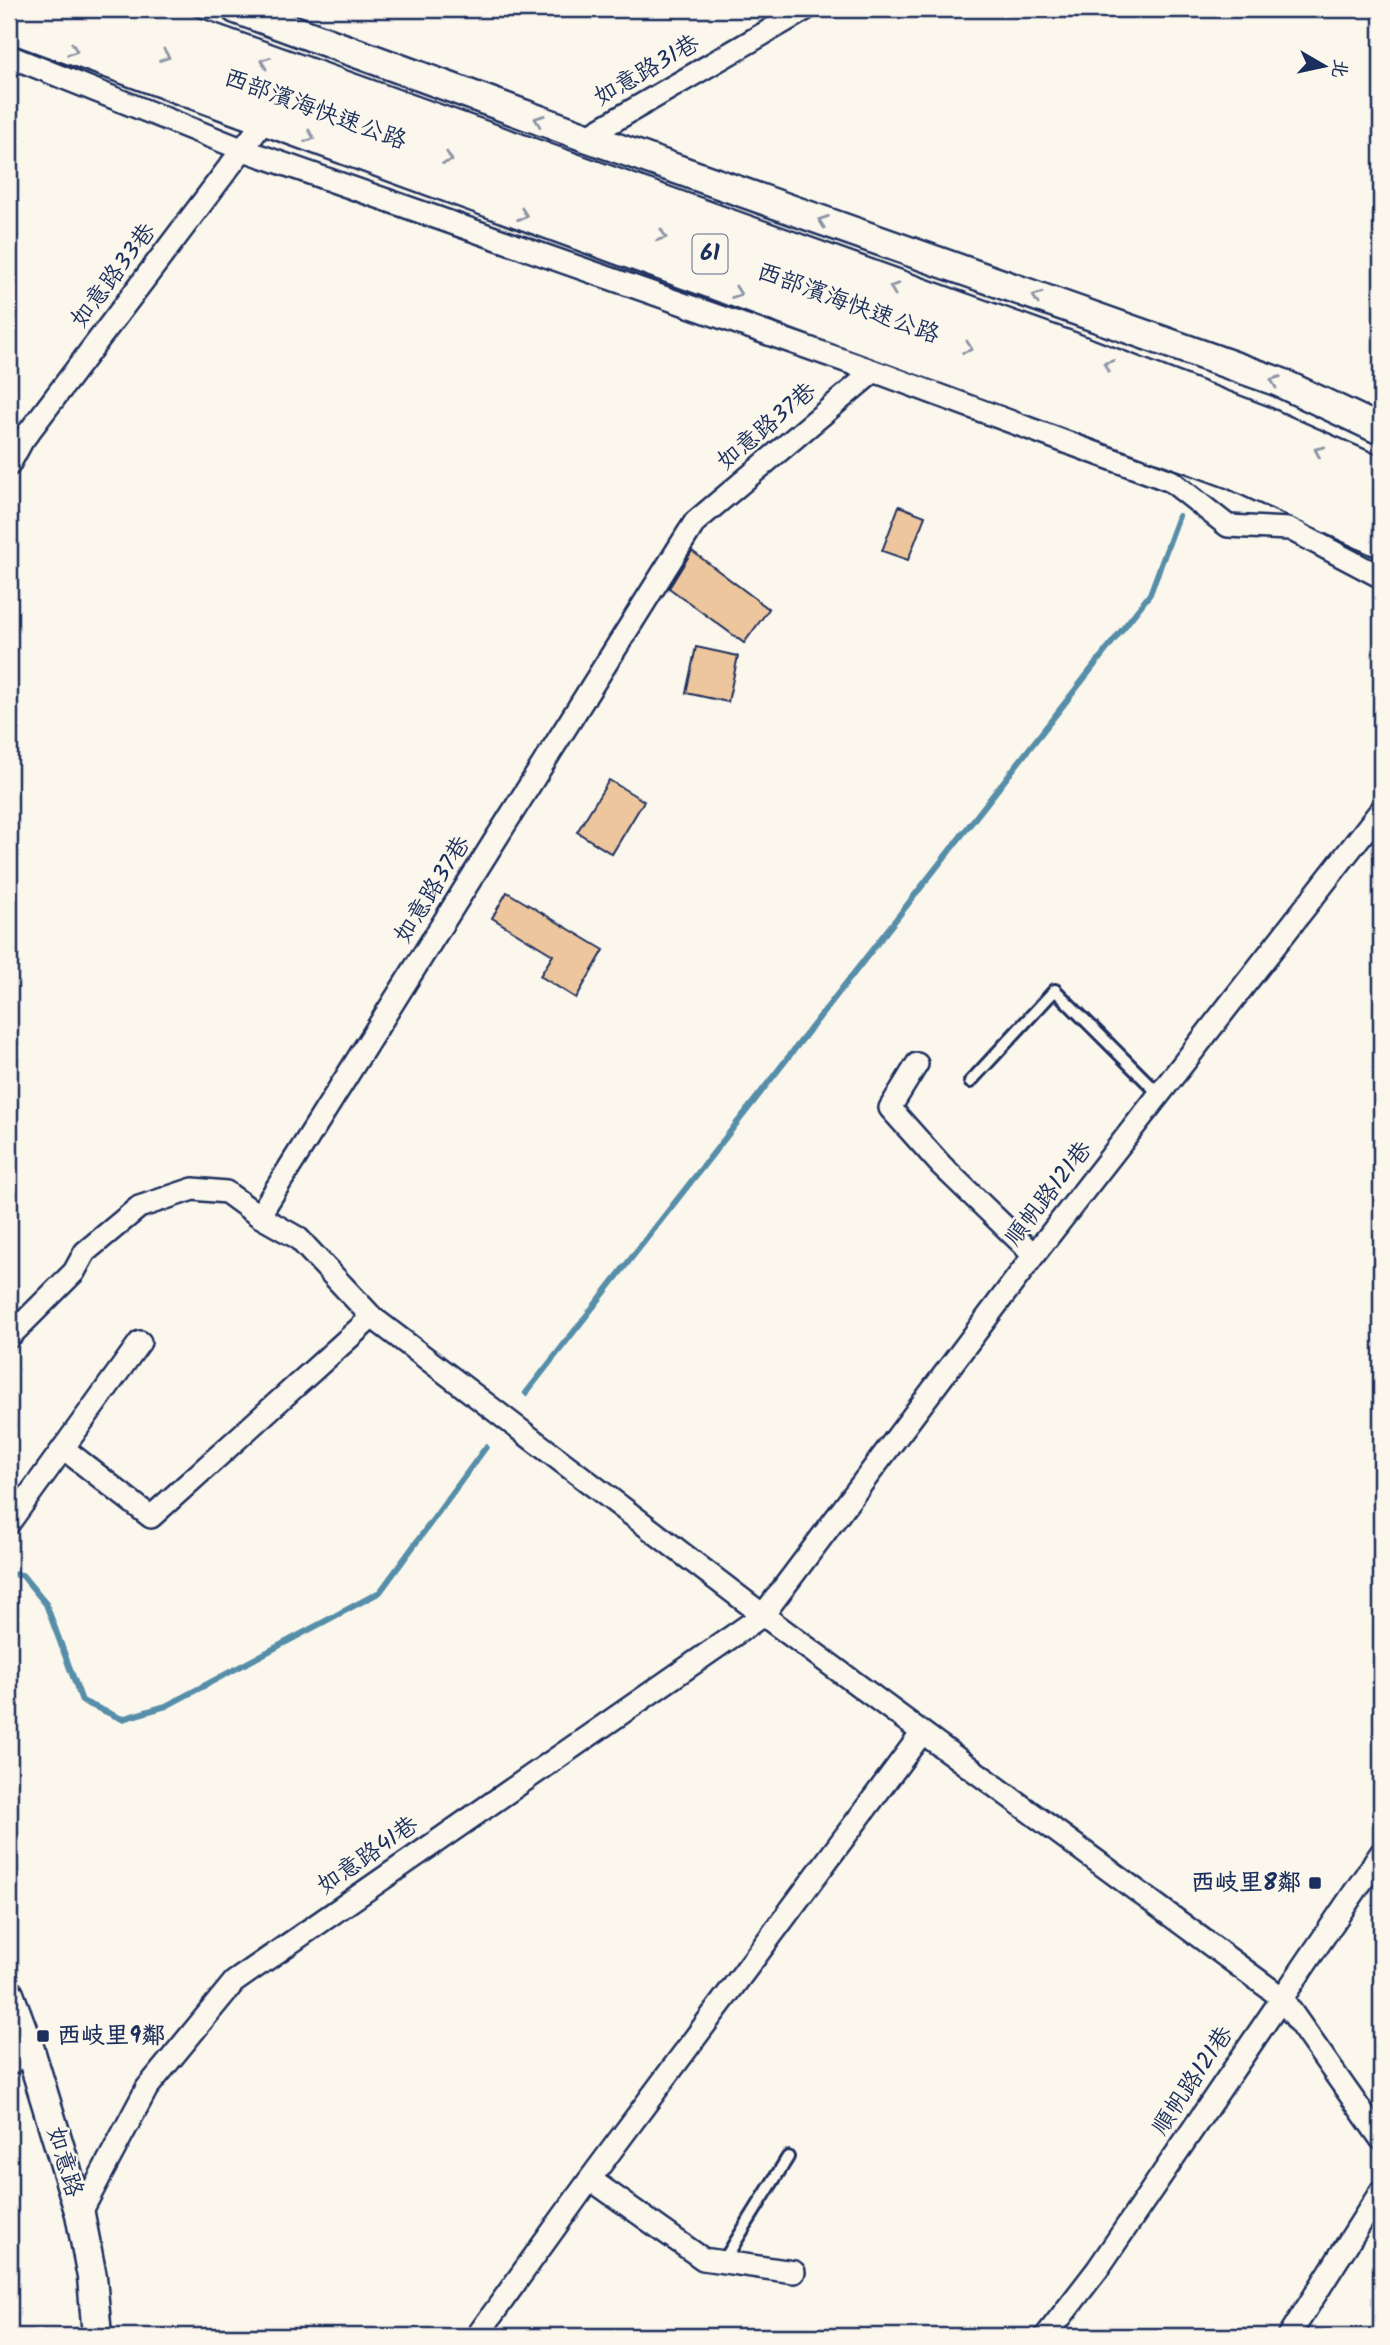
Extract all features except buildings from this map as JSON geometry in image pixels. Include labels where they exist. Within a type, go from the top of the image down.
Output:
[{"type":"highway","name":"西部濱海快速公路","points":[[32,9],[1045,376],[1246,456],[1381,518]]},
{"type":"highway","name":"西部濱海快速公路","points":[[118,9],[1070,351],[1257,423],[1381,478]]},
{"type":"street","points":[[236,9],[586,137],[1279,383],[1381,430]]},
{"type":"street","name":"如意路31巷","points":[[586,137],[806,9]]},
{"type":"street","points":[[9,27],[1232,474],[1381,543]]},
{"type":"street","points":[[9,56],[244,150],[874,371],[1171,481],[1228,526],[1290,529],[1381,577]]},
{"type":"street","name":"如意路33巷","points":[[9,465],[22,441],[264,121]]},
{"type":"street","name":"如意路37巷","points":[[258,1216],[695,522],[874,371]]},
{"type":"street","name":"順帆路121巷","points":[[762,1615],[1034,1255],[1381,810]]},
{"type":"street","points":[[917,1064],[890,1108],[941,1165],[1034,1255]]},
{"type":"street","points":[[9,1337],[74,1272],[85,1252],[139,1207],[192,1189],[226,1192],[258,1216],[298,1238],[372,1317],[762,1615],[1282,1997],[1381,2139]]},
{"type":"street","points":[[63,1448],[151,1517],[372,1317]]},
{"type":"street","points":[[9,1523],[139,1342]]},
{"type":"street","name":"如意路41巷","points":[[80,2214],[147,2088],[234,1982],[762,1615]]},
{"type":"street","points":[[477,2336],[590,2179],[922,1733]]},
{"type":"street","name":"順帆路121巷","points":[[1046,2336],[1097,2270],[1381,1853]]},
{"type":"street","name":"如意路","points":[[9,1994],[19,2057],[80,2214],[92,2277],[97,2336]]},
{"type":"street","points":[[590,2179],[703,2259],[794,2272]]},
{"type":"street","points":[[1290,2336],[1381,2191]]},
{"type":"lane","points":[[970,1082],[1055,990],[1160,1095]]},
{"type":"lane","points":[[723,2262],[788,2157]]},
{"type":"waterway","points":[[526,1393],[1150,594],[1179,516]]},
{"type":"waterway","points":[[9,1574],[22,1575],[46,1604],[82,1701],[122,1719],[166,1706],[380,1592],[486,1447]]},
{"type":"place","name":"西岐里8鄰","points":[[1315,1883]]},
{"type":"place","name":"西岐里9鄰","points":[[43,2036]]}]
